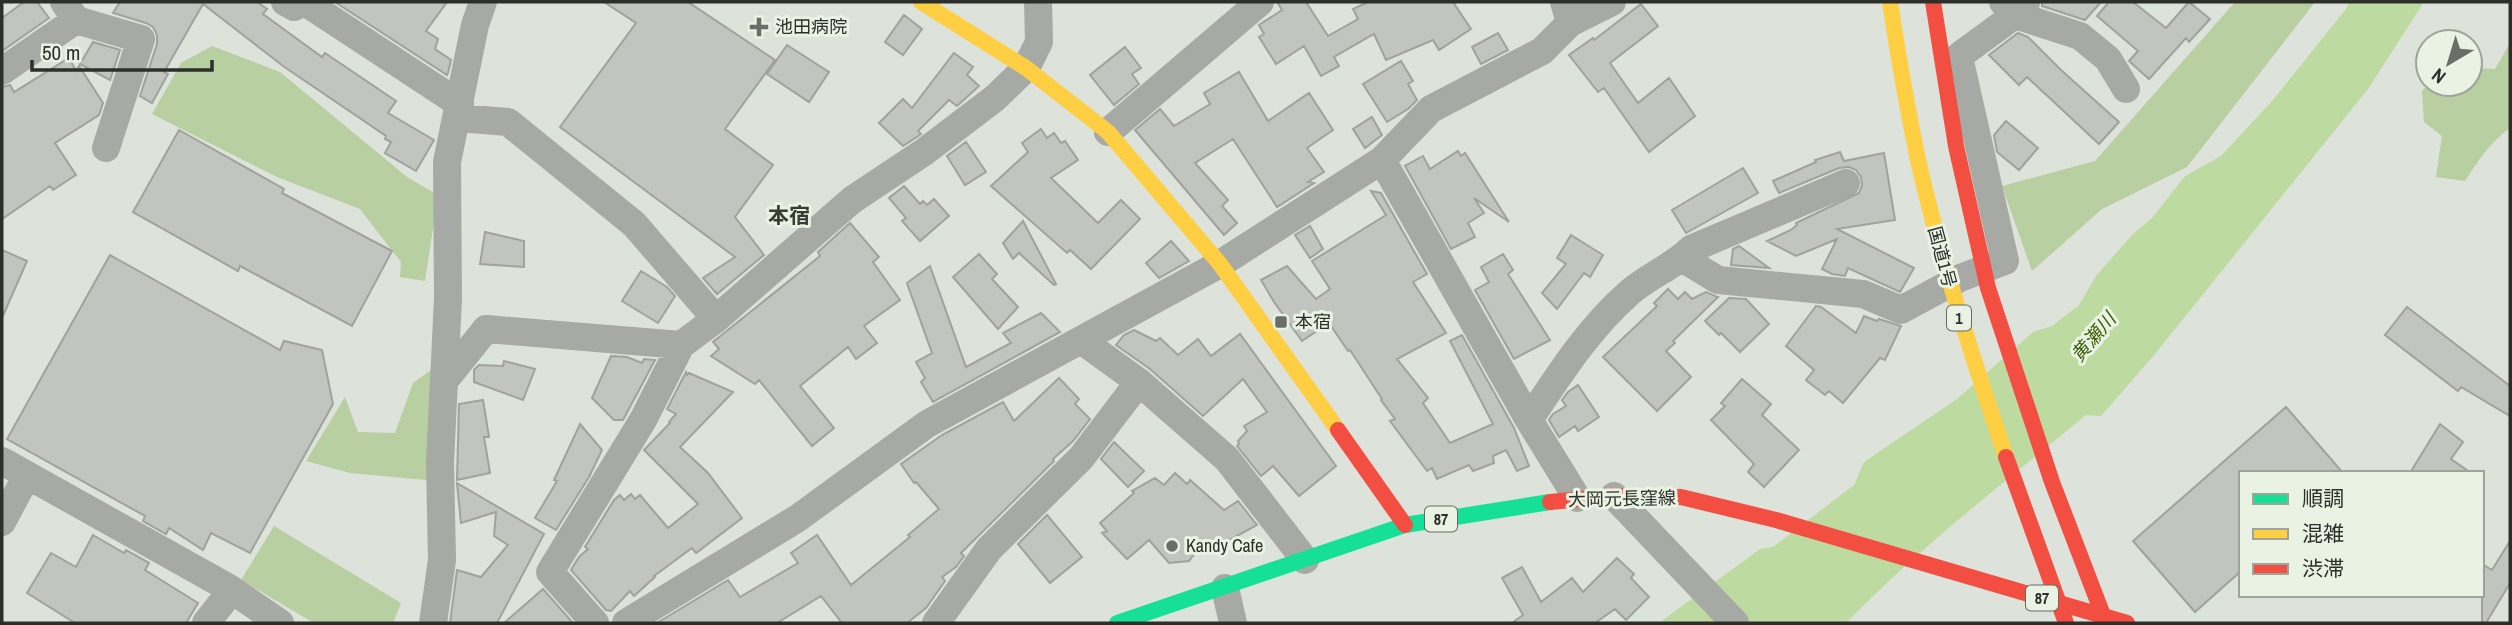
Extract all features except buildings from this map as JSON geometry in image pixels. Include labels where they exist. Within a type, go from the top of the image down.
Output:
[{"type":"main road","points":[[921,2],[1026,68],[1108,132],[1220,264],[1405,525]]},
{"type":"main road","name":"国道1号","points":[[1890,2],[1906,108],[1951,292],[1980,384],[2066,623]]},
{"type":"main road","name":"国道1号","points":[[1933,2],[1956,146],[1988,288],[2052,482],[2106,623]]},
{"type":"main road","name":"大岡元長窪線","points":[[1117,623],[1405,525],[1577,498],[1614,496],[1681,497],[1776,520],[2127,623]]},
{"type":"street","points":[[285,2],[294,7],[305,2],[459,111],[508,122],[634,224],[716,319]]},
{"type":"street","points":[[433,623],[442,560],[440,463],[448,299],[447,162],[475,25],[484,2]]},
{"type":"street","points":[[595,623],[550,572],[643,420],[681,345],[716,319],[852,200],[924,152],[995,98],[1026,68],[1039,42],[1038,2]]},
{"type":"street","points":[[1108,132],[1260,2]]},
{"type":"street","points":[[626,623],[798,517],[927,424],[1220,264],[1381,160],[1431,109],[1542,51],[1567,12],[1612,2]]},
{"type":"street","points":[[1682,258],[1718,279],[1863,294],[1901,310],[1960,278],[2005,261],[1959,56],[1952,2]]},
{"type":"street","points":[[1959,56],[2015,6],[2080,36],[2108,59],[2126,89]]},
{"type":"street","points":[[2,72],[70,11],[141,39],[106,148]]},
{"type":"street","points":[[1381,160],[1577,498]]},
{"type":"street","points":[[1530,420],[1564,367],[1604,316],[1631,291],[1682,258],[1691,249],[1846,183]]},
{"type":"street","points":[[445,380],[486,329],[681,345]]},
{"type":"street","points":[[1082,340],[1139,382],[1227,459],[1305,560]]},
{"type":"street","points":[[936,623],[989,549],[1081,458],[1139,382]]},
{"type":"street","points":[[2,461],[232,590],[280,623]]},
{"type":"street","points":[[2,522],[27,475]]},
{"type":"street","points":[[1614,496],[1735,623]]},
{"type":"street","points":[[1225,588],[1233,623]]},
{"type":"street","points":[[206,623],[232,590]]},
{"type":"shaded area","points":[[2235,2],[2315,2],[2187,167],[2102,209],[2032,271],[2002,186],[2095,161]]},
{"type":"shaded area","points":[[2510,43],[2510,128],[2490,146],[2465,181],[2436,177],[2442,136],[2424,122],[2422,98],[2484,98],[2484,69],[2495,69]]},
{"type":"shaded area","points":[[212,46],[280,72],[407,177],[438,195],[425,281],[400,277],[401,262],[360,209],[277,177],[152,114],[181,63]]},
{"type":"shaded area","points":[[431,370],[430,471],[426,480],[350,473],[306,461],[345,397],[358,432],[395,433],[413,383]]},
{"type":"shaded area","points":[[274,526],[401,603],[393,623],[314,623],[241,580]]},
{"type":"water","name":"黄瀬川","points":[[2349,2],[2424,2],[2368,89],[2155,354],[2101,416],[2086,415],[1933,541],[1846,623],[1659,623],[1760,549],[1773,547],[1854,485],[1864,462],[1957,399],[2033,332],[2052,326],[2079,305],[2096,276],[2133,234],[2152,218],[2185,176],[2221,156],[2273,100]]},
{"type":"traffic: fast","points":[[1117,623],[1405,525],[1550,502]]},
{"type":"traffic: slow","points":[[921,2],[1026,68],[1108,132],[1220,264],[1338,430]]},
{"type":"traffic: slow","points":[[1890,2],[1910,120],[1927,198],[1958,310],[2006,457]]},
{"type":"traffic: jam","points":[[1933,2],[1956,146],[1988,288],[2052,482],[2106,623]]},
{"type":"traffic: jam","points":[[1338,430],[1405,525]]},
{"type":"traffic: jam","points":[[2006,457],[2066,623]]},
{"type":"traffic: jam","points":[[1550,502],[1614,496],[1681,497],[1776,520],[2127,623]]},
{"type":"place","name":"池田病院","points":[[759,27]]},
{"type":"place","name":"本宿","points":[[1281,322]]},
{"type":"place","name":"Kandy Cafe","points":[[1172,546]]},
{"type":"district","name":"本宿","points":[[789,216]]}]
